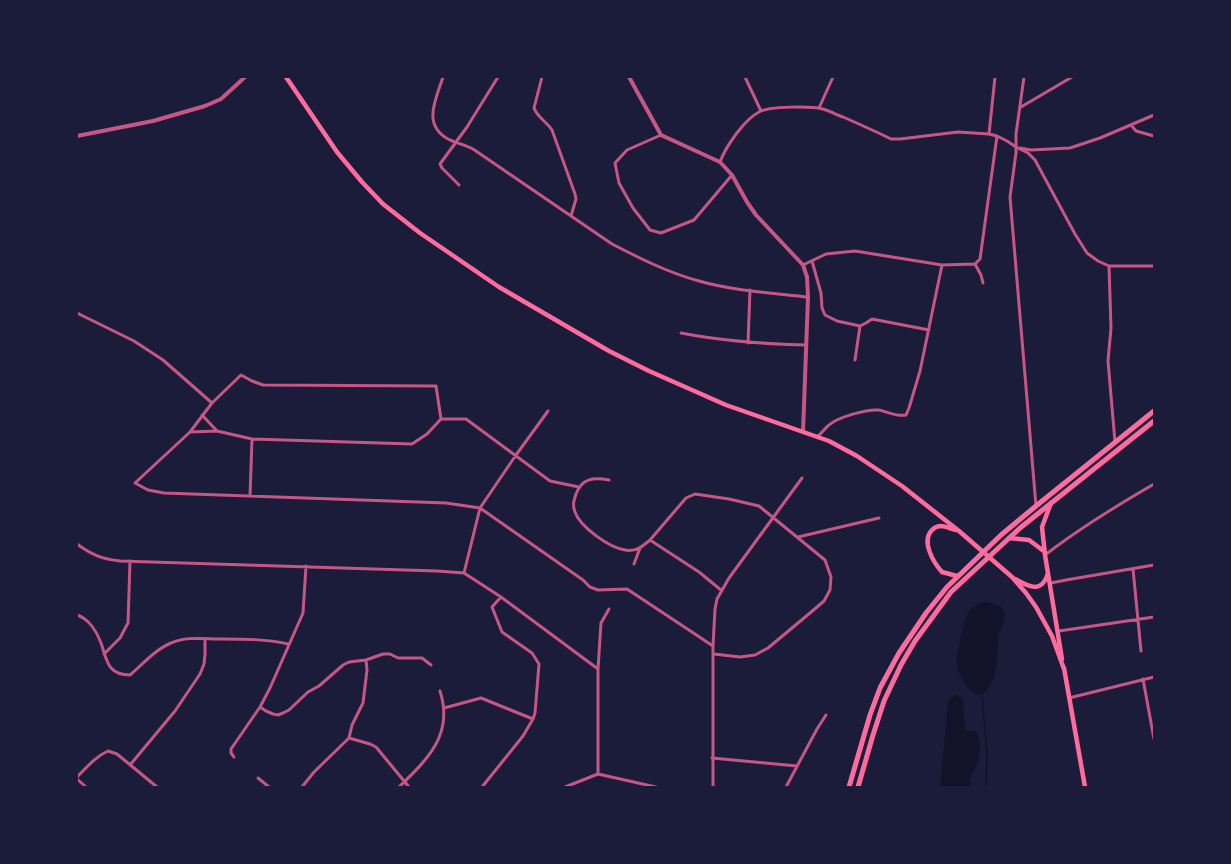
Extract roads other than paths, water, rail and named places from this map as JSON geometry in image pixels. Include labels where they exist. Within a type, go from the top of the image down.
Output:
[{"type":"main road","points":[[286,77],[321,130],[362,182],[383,204],[459,260],[499,287],[609,351],[649,371],[726,405],[818,436],[857,456],[897,482],[990,556],[1012,577],[1026,593],[1052,636],[1064,669]]},
{"type":"main road","points":[[850,787],[870,715],[880,688],[891,667],[926,613],[947,586],[1036,506],[1154,411]]},
{"type":"main road","points":[[858,787],[884,701],[901,665],[915,641],[951,592],[1009,538],[1154,421]]},
{"type":"main road","points":[[1052,502],[1042,527],[1045,554],[1085,787]]},
{"type":"main road","points":[[957,576],[942,572],[933,559],[927,541],[928,535],[935,527],[941,526],[959,531]]},
{"type":"main road","points":[[1009,538],[1029,540],[1045,554]]},
{"type":"main road","points":[[1012,577],[1029,586],[1035,587],[1041,586],[1046,580],[1048,572]]},
{"type":"street","points":[[77,136],[153,121],[205,106],[221,98],[245,77]]},
{"type":"street","points":[[442,77],[432,111],[432,120],[434,126],[444,137],[473,149],[612,244],[635,256],[698,281],[719,286],[808,297]]},
{"type":"street","points":[[460,185],[442,168],[440,164],[457,142],[498,77]]},
{"type":"street","points":[[542,77],[534,108],[538,115],[547,122],[552,130],[575,194],[576,200],[571,216]]},
{"type":"street","points":[[629,77],[661,135],[720,162],[732,175],[746,202],[753,211],[773,235],[803,265],[807,277],[808,297],[803,432]]},
{"type":"street","points":[[745,77],[761,111]]},
{"type":"street","points":[[819,108],[833,77]]},
{"type":"street","points":[[989,134],[995,77]]},
{"type":"street","points":[[1024,77],[1020,97],[1010,197],[1036,506]]},
{"type":"street","points":[[1020,107],[1072,77]]},
{"type":"street","points":[[720,162],[732,141],[746,123],[761,111],[767,109],[819,108],[891,138],[900,139],[958,132],[989,134],[1008,141],[1028,153],[1035,160],[1075,234],[1087,253],[1098,261],[1109,266],[1154,266]]},
{"type":"street","points":[[1016,147],[1031,150],[1070,148],[1085,144],[1154,115]]},
{"type":"street","points":[[1131,125],[1136,131],[1154,136]]},
{"type":"street","points":[[661,135],[627,150],[615,163],[623,189],[633,208],[650,230],[661,233],[694,220],[732,175]]},
{"type":"street","points":[[803,265],[826,254],[855,251],[942,265],[975,264],[980,259],[997,136]]},
{"type":"street","points":[[812,261],[821,293],[822,308],[826,315],[837,321],[860,326],[872,319],[929,330]]},
{"type":"street","points":[[975,264],[981,275],[983,283]]},
{"type":"street","points":[[818,436],[832,423],[870,410],[879,410],[899,416],[906,415],[920,371],[942,265]]},
{"type":"street","points":[[1109,266],[1111,328],[1108,361],[1115,442]]},
{"type":"street","points":[[748,343],[750,290]]},
{"type":"street","points":[[77,313],[134,341],[163,360],[212,403]]},
{"type":"street","points":[[855,360],[860,326]]},
{"type":"street","points":[[680,333],[710,339],[748,343],[806,346]]},
{"type":"street","points":[[441,419],[436,386],[263,385],[241,375],[212,403],[190,432],[135,483],[148,490],[164,493],[446,503],[480,508],[583,580],[590,587],[598,590],[627,589],[713,646]]},
{"type":"street","points":[[464,573],[480,508],[548,411]]},
{"type":"street","points":[[202,415],[217,431]]},
{"type":"street","points":[[190,432],[217,431],[252,439],[412,444],[427,434],[441,419],[466,419],[550,481],[579,487]]},
{"type":"street","points":[[250,496],[252,439]]},
{"type":"street","points":[[713,787],[713,646],[717,599],[721,590],[802,478]]},
{"type":"street","points":[[609,480],[592,479],[585,481],[579,487],[574,501],[573,507],[575,513],[582,524],[595,535],[612,545],[625,550],[640,548]]},
{"type":"street","points":[[1045,554],[1096,518],[1154,484]]},
{"type":"street","points":[[634,564],[640,548],[650,540],[673,511],[686,498],[695,494],[729,499],[760,506],[825,560],[831,577],[830,590],[824,601],[762,652],[755,656],[740,657],[714,654]]},
{"type":"street","points":[[798,537],[879,518]]},
{"type":"street","points":[[650,540],[699,572],[721,590]]},
{"type":"street","points":[[77,544],[90,553],[115,560],[464,573],[501,597],[598,669]]},
{"type":"street","points":[[104,654],[120,638],[128,623],[130,561]]},
{"type":"street","points":[[1051,584],[1066,580],[1154,565]]},
{"type":"street","points":[[234,756],[231,753],[231,749],[260,707],[303,613],[306,566]]},
{"type":"street","points":[[1133,569],[1141,651]]},
{"type":"street","points":[[482,787],[522,736],[533,719],[539,664],[532,653],[502,632],[492,607],[501,597]]},
{"type":"street","points":[[598,774],[598,669],[601,624],[609,609]]},
{"type":"street","points":[[77,615],[86,620],[96,631],[110,668],[117,673],[130,675],[161,648],[171,643],[192,638],[264,639],[288,644]]},
{"type":"street","points":[[1058,631],[1154,617]]},
{"type":"street","points":[[130,765],[175,711],[200,674],[206,654],[205,638]]},
{"type":"street","points":[[260,707],[266,711],[278,715],[289,710],[308,692],[319,686],[343,665],[349,662],[366,660],[383,654],[390,654],[398,658],[422,658],[431,664]]},
{"type":"street","points":[[302,787],[314,772],[349,738],[352,725],[363,703],[367,670],[366,660]]},
{"type":"street","points":[[1069,698],[1154,677]]},
{"type":"street","points":[[1143,679],[1154,739]]},
{"type":"street","points":[[399,787],[433,750],[438,741],[443,723],[444,708],[440,691]]},
{"type":"street","points":[[444,708],[481,698],[533,719]]},
{"type":"street","points":[[786,787],[826,715]]},
{"type":"street","points":[[349,738],[376,747],[409,787]]},
{"type":"street","points":[[86,787],[77,778],[92,761],[108,751],[117,754],[157,787]]},
{"type":"street","points":[[712,758],[797,766]]},
{"type":"street","points":[[565,787],[598,774],[656,787]]},
{"type":"street","points":[[258,778],[269,787]]},
{"type":"street","points":[[78,787],[81,783]]},
{"type":"waterway","points":[[982,693],[987,755],[986,787]]}]
